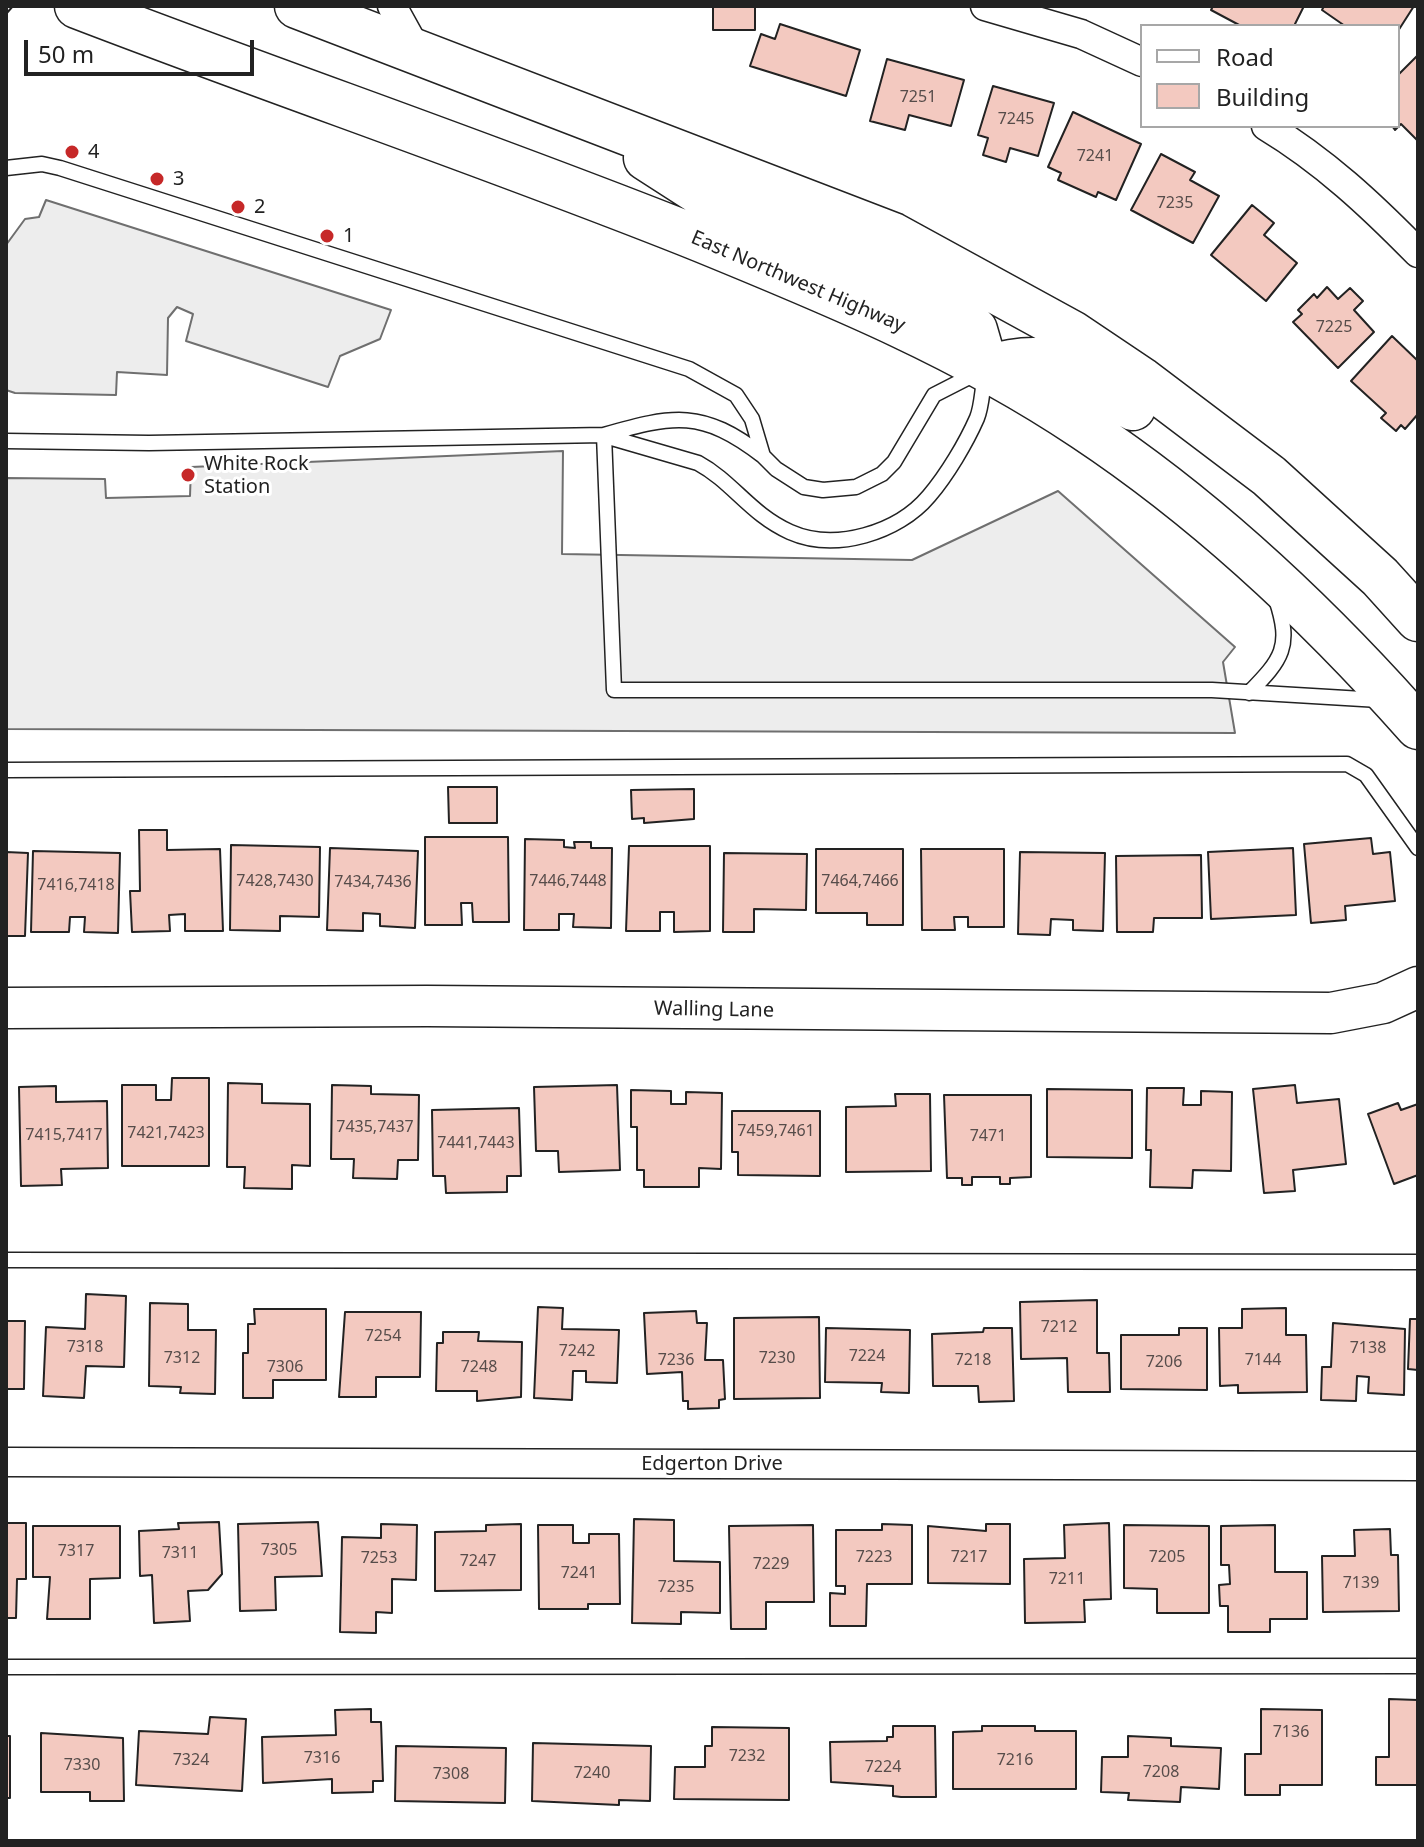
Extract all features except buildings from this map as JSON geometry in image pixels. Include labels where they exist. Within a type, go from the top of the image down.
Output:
[{"type":"main road","name":"East Northwest Highway","points":[[77,6],[421,130],[649,219],[884,316],[986,368],[1084,428],[1149,474],[1268,573],[1366,668],[1407,715]]},
{"type":"main road","points":[[297,6],[893,235],[1072,333],[1142,380],[1269,476],[1380,577],[1418,619]]},
{"type":"main road","points":[[583,116],[719,205],[899,279],[947,305],[975,330],[986,368],[1019,358],[1056,361],[1156,423],[1269,476]]},
{"type":"street","points":[[392,6],[418,53]]},
{"type":"street","points":[[985,6],[1019,10],[1140,61]]},
{"type":"street","points":[[1269,128],[1306,150],[1359,193],[1418,253]]},
{"type":"street","name":"Walling Lane","points":[[6,1008],[427,1006],[1331,1013],[1383,1003],[1418,987]]},
{"type":"street","name":"Edgerton Drive","points":[[6,1462],[1418,1466]]},
{"type":"lane","points":[[6,168],[42,164],[60,168],[689,369],[736,395],[752,419],[763,456]]},
{"type":"lane","points":[[604,435],[698,463],[712,471],[755,513],[794,534],[830,539],[855,537],[886,527],[929,496],[978,416],[986,368]]},
{"type":"lane","points":[[6,441],[149,443],[604,435],[659,420],[686,419],[727,433],[763,456],[789,480],[804,487],[823,490],[856,487],[882,474],[894,462],[934,395],[986,368]]},
{"type":"lane","points":[[604,435],[614,690],[1212,690],[1407,715]]},
{"type":"lane","points":[[1249,693],[1276,666],[1285,647],[1280,610],[1268,573]]},
{"type":"lane","points":[[6,770],[1347,764],[1366,775],[1418,848]]},
{"type":"lane","points":[[6,1260],[1418,1262]]},
{"type":"lane","points":[[6,1667],[1418,1666]]},
{"type":"shaded area","points":[[46,200],[391,310],[380,339],[340,356],[328,387],[186,341],[193,314],[177,307],[168,318],[167,375],[117,372],[116,395],[15,393],[6,390],[6,245],[25,219],[39,217]]},
{"type":"shaded area","points":[[563,451],[562,554],[912,560],[1058,491],[1235,647],[1223,662],[1235,733],[6,729],[6,478],[105,479],[106,498],[190,496],[191,467]]},
{"type":"tram line","points":[[6,14],[13,6]]},
{"type":"place","name":"4","points":[[72,152]]},
{"type":"place","name":"3","points":[[157,179]]},
{"type":"place","name":"2","points":[[238,207]]},
{"type":"place","name":"1","points":[[327,236]]},
{"type":"place","name":"White Rock Station","points":[[188,475]]}]
